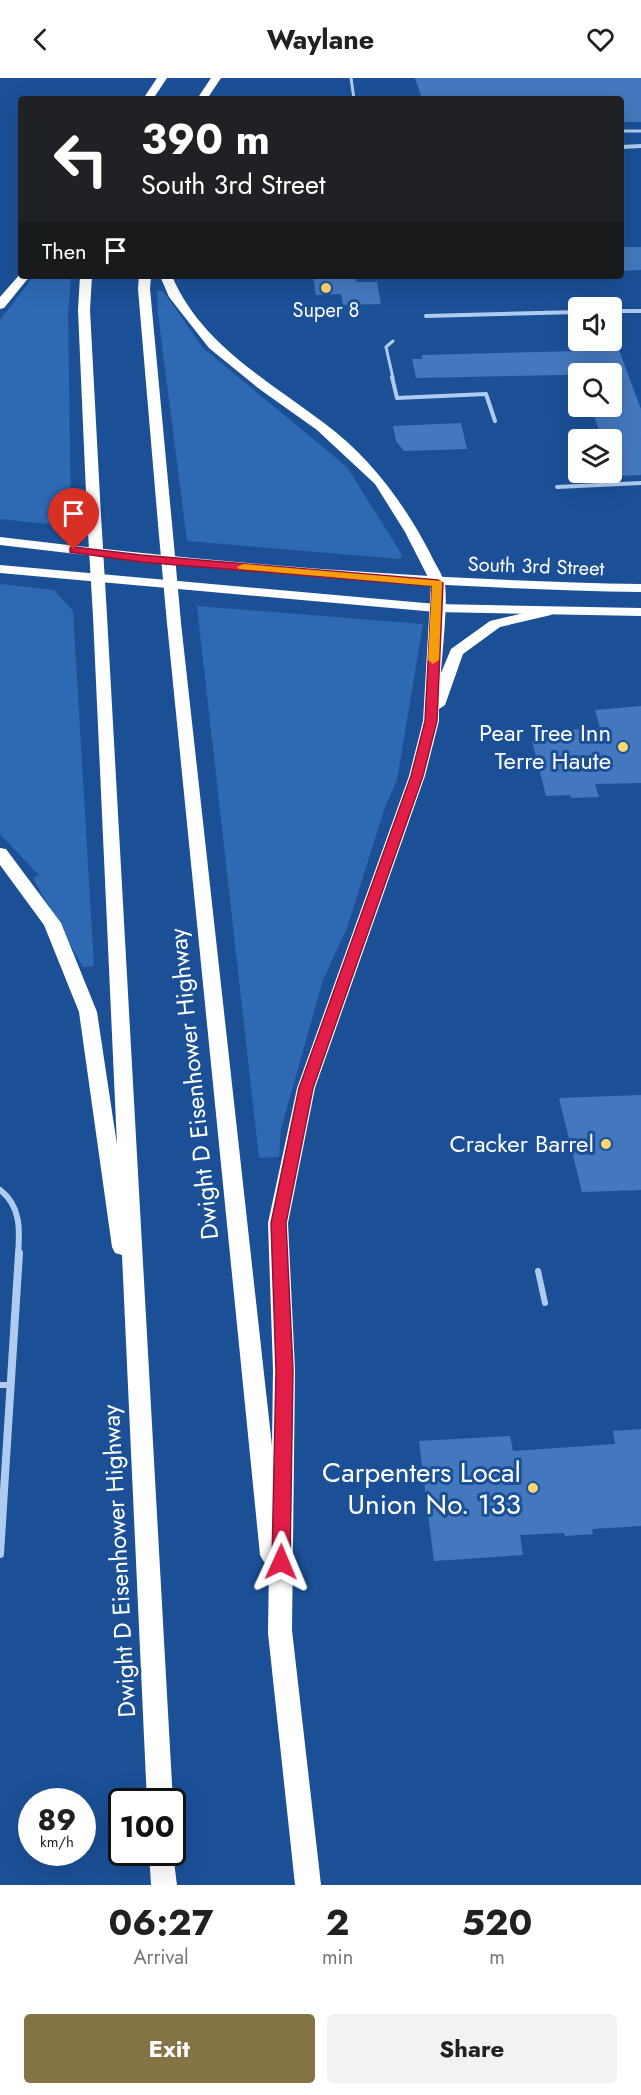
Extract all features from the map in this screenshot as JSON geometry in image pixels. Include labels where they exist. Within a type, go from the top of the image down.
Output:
[{"type":"highway","points":[[150,96],[162,78]]},
{"type":"highway","points":[[204,96],[216,78]]},
{"type":"highway","points":[[0,305],[22,279]]},
{"type":"highway","name":"Dwight D Eisenhower Highway","points":[[86,279],[84,310],[94,516],[159,1788]]},
{"type":"highway","name":"Dwight D Eisenhower Highway","points":[[145,279],[174,623],[308,1885]]},
{"type":"highway","points":[[167,279],[175,297],[213,345],[262,385],[322,427],[380,482],[412,532],[438,583],[431,721]]},
{"type":"highway","name":"South 3rd Street","points":[[0,541],[141,559],[438,583],[641,588]]},
{"type":"highway","name":"South 3rd Street","points":[[0,569],[436,608],[546,612],[641,612]]},
{"type":"highway","points":[[280,1633],[284,1370],[278,1223],[306,1088],[417,776],[431,721],[456,652],[495,624],[546,612]]},
{"type":"highway","points":[[0,853],[52,923],[88,1012],[138,1364]]},
{"type":"highway","points":[[163,1866],[164,1885]]},
{"type":"street","points":[[624,147],[641,146]]},
{"type":"street","points":[[622,312],[641,311]]},
{"type":"street","points":[[426,316],[568,312]]},
{"type":"street","points":[[0,1554],[20,1229],[17,1208],[3,1192]]},
{"type":"lane","points":[[351,78],[354,96]]},
{"type":"lane","points":[[624,131],[641,130]]},
{"type":"lane","points":[[393,341],[386,347],[397,398],[486,394],[495,421]]},
{"type":"lane","points":[[557,487],[641,483]]},
{"type":"lane","points":[[538,1271],[545,1303]]},
{"type":"lane","points":[[0,1385],[10,1385]]},
{"type":"shaded area","points":[[32,279],[71,279],[68,315],[71,514],[47,524],[0,519],[0,320]]},
{"type":"shaded area","points":[[157,291],[163,291],[203,348],[347,467],[402,555],[400,559],[187,541],[158,314]]},
{"type":"shaded area","points":[[0,584],[54,590],[73,611],[94,966],[83,967],[33,878],[39,875],[0,834]]},
{"type":"shaded area","points":[[197,606],[423,624],[397,780],[385,807],[347,928],[323,980],[281,1129],[279,1157],[259,1158]]},
{"type":"building","points":[[415,78],[641,78],[641,122],[624,122],[624,96],[421,96]]},
{"type":"building","points":[[624,247],[641,247],[641,270],[624,271]]},
{"type":"building","name":"Super 8","points":[[313,279],[356,279],[356,282],[377,282],[381,304],[343,305],[341,294],[316,295]]},
{"type":"building","points":[[619,351],[641,409],[641,475],[622,476],[622,429],[598,429],[595,417],[622,417],[622,363],[568,363],[568,375],[416,378],[412,359],[422,359],[422,355]]},
{"type":"building","points":[[461,423],[467,449],[404,451],[396,441],[393,426]]},
{"type":"building","points":[[641,706],[641,783],[595,784],[599,797],[546,796],[532,741],[536,741],[535,734],[600,728],[595,710]]},
{"type":"building","name":"Cracker Barrel","points":[[641,1095],[641,1190],[582,1192],[559,1098]]},
{"type":"building","name":"Carpenters Local Union No. 133","points":[[641,1429],[641,1526],[592,1529],[593,1534],[520,1535],[523,1555],[434,1561],[419,1441],[510,1436],[513,1451],[615,1444],[613,1431]]},
{"type":"slow traffic","points":[[243,567],[438,583],[433,660]]},
{"type":"place","name":"Super 8","points":[[326,288]]},
{"type":"place","name":"Pear Tree Inn Terre Haute","points":[[623,747]]},
{"type":"place","name":"Cracker Barrel","points":[[606,1144]]},
{"type":"place","name":"Carpenters Local Union No. 133","points":[[533,1488]]},
{"type":"route","points":[[74,550],[141,559],[438,583],[431,721],[417,776],[306,1088],[278,1223],[284,1370],[281,1562]]}]
